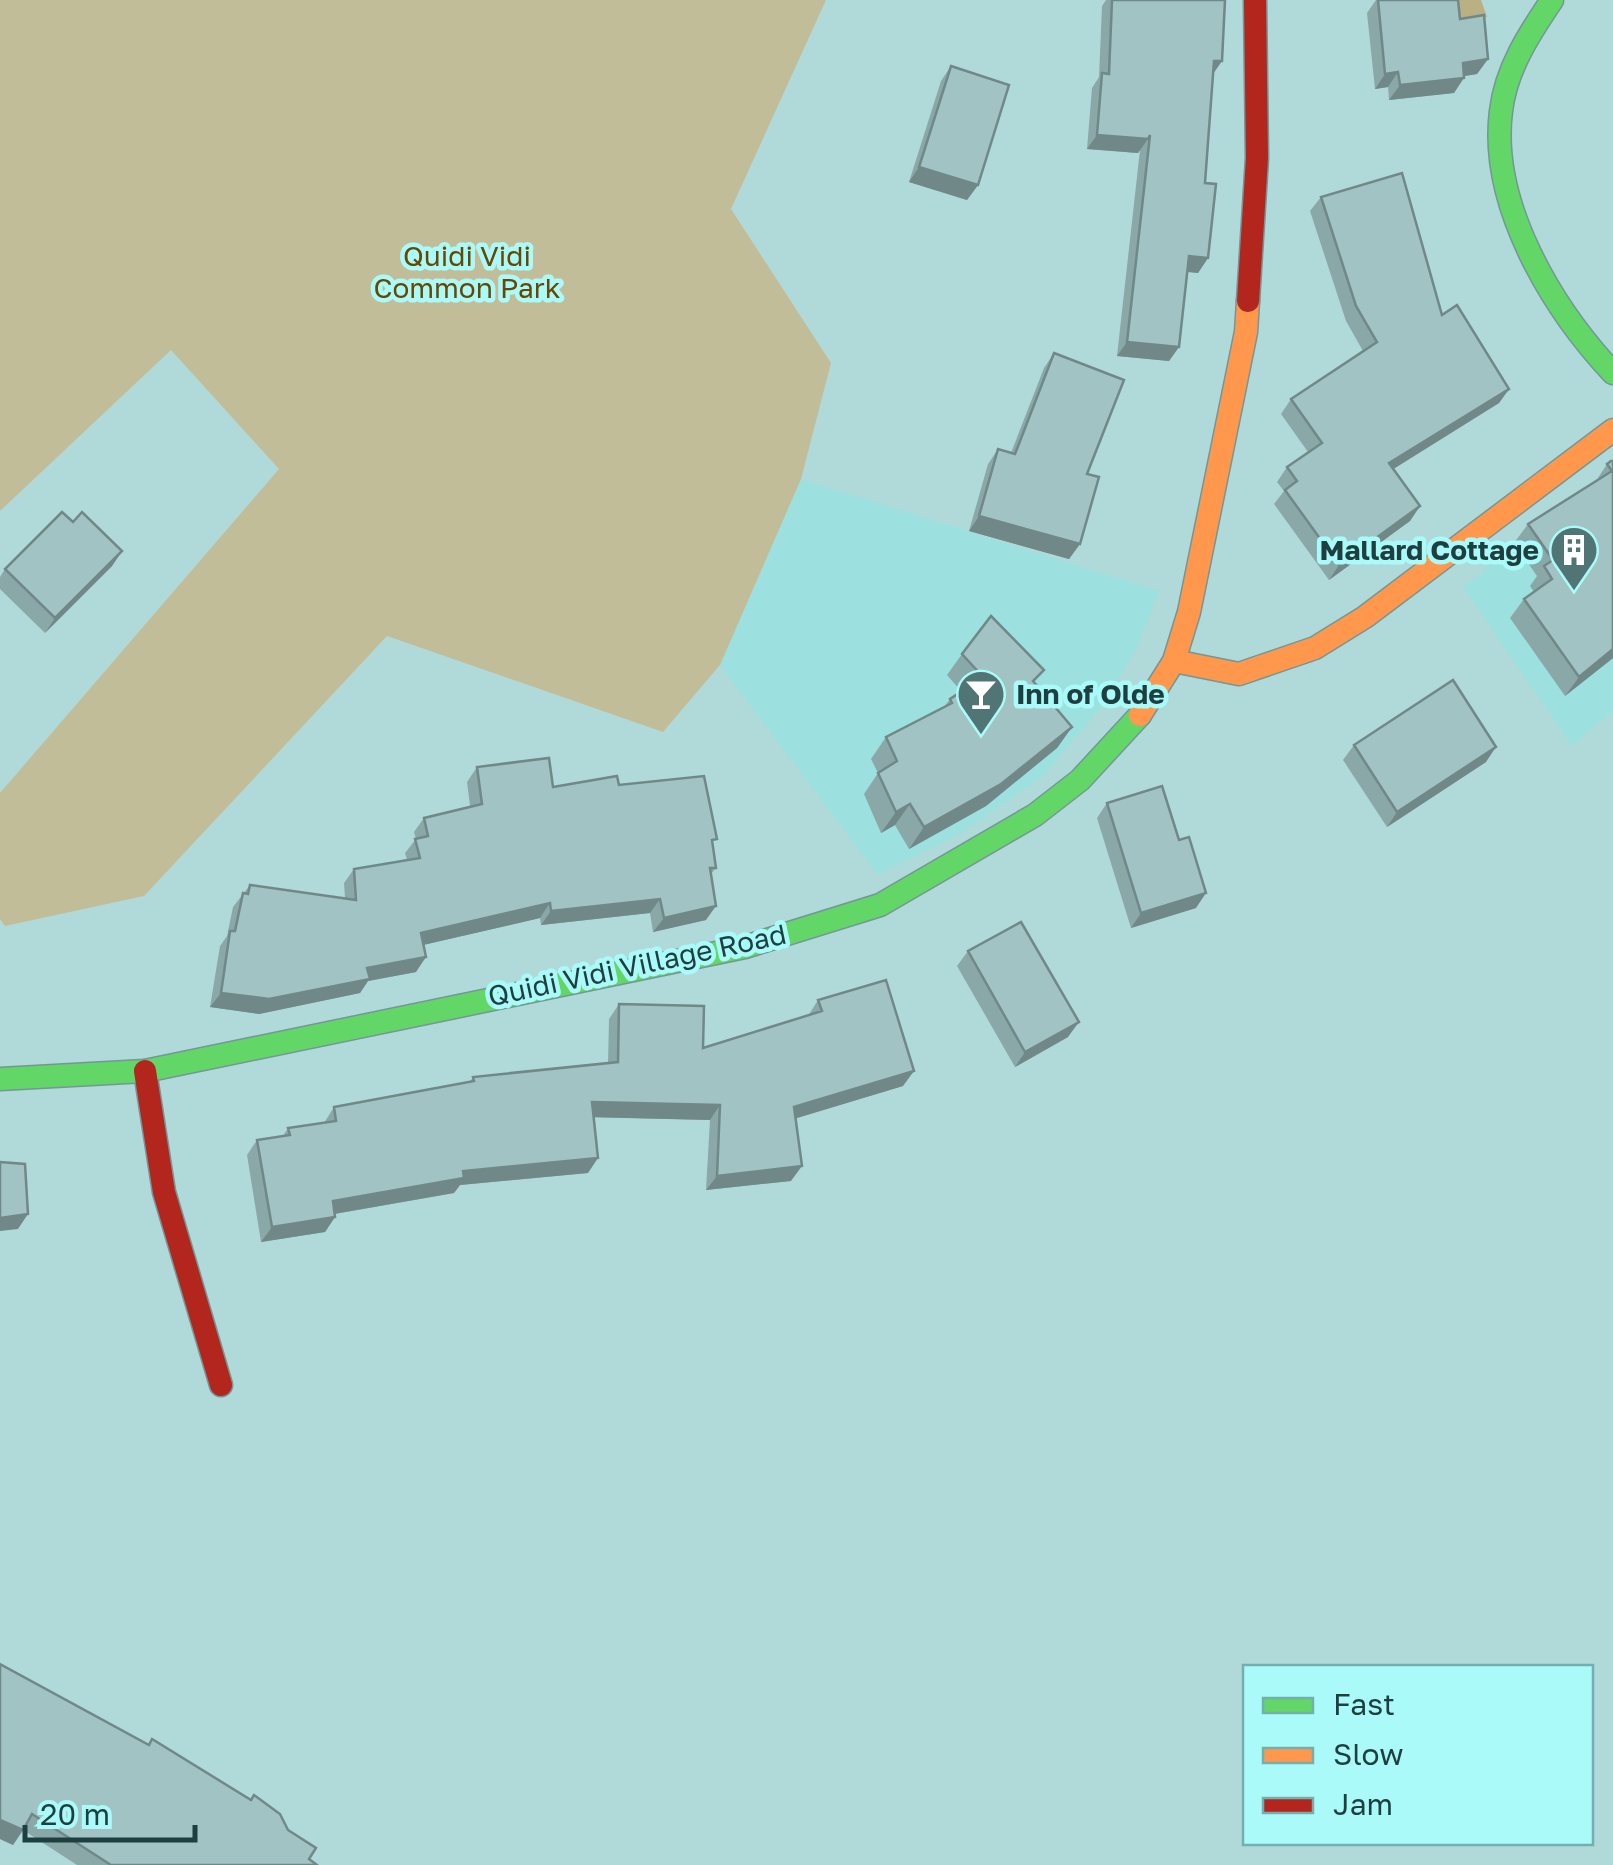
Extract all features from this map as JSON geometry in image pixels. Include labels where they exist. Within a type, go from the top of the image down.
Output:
[{"type":"street","name":"Quidi Vidi Village Road","points":[[0,1080],[145,1071],[745,947],[880,905],[1035,814],[1080,780],[1148,706],[1174,661],[1204,544],[1246,332],[1258,158],[1255,0]]},
{"type":"street","points":[[1552,0],[1524,43],[1508,90],[1499,131],[1500,176],[1517,229],[1536,263],[1613,373]]},
{"type":"street","points":[[1174,661],[1239,674],[1314,648],[1365,616],[1613,430]]},
{"type":"street","points":[[145,1071],[148,1122],[166,1211],[222,1385]]},
{"type":"shaded area","points":[[1381,0],[1481,0],[1487,17],[1462,27]]},
{"type":"shaded area","points":[[1613,468],[1613,710],[1572,746],[1463,587]]},
{"type":"shaded area","points":[[801,479],[1159,591],[1138,646],[1103,705],[1044,775],[961,833],[878,875],[720,665]]},
{"type":"green space","name":"Quidi Vidi Common Park","points":[[0,0],[826,0],[731,209],[831,363],[801,479],[720,665],[663,732],[387,636],[144,896],[5,926],[0,919],[0,793],[279,469],[171,350],[0,511]]},
{"type":"building","points":[[1112,0],[1225,0],[1222,61],[1214,61],[1205,183],[1216,184],[1208,258],[1189,256],[1179,347],[1127,342],[1150,135],[1148,139],[1097,135],[1102,73],[1109,74]]},
{"type":"building","points":[[1378,0],[1458,0],[1460,19],[1484,15],[1488,59],[1463,63],[1464,78],[1400,85],[1398,72],[1385,74]]},
{"type":"building","points":[[951,66],[1009,85],[978,185],[919,167]]},
{"type":"building","points":[[1402,173],[1442,315],[1457,305],[1509,389],[1389,463],[1420,506],[1339,565],[1285,490],[1297,481],[1287,467],[1322,443],[1291,399],[1377,342],[1356,306],[1321,197]]},
{"type":"building","points":[[1054,353],[1124,380],[1087,474],[1099,477],[1080,544],[979,516],[998,449],[1015,454]]},
{"type":"building","name":"Mallard Cottage","points":[[1613,461],[1613,649],[1579,677],[1524,599],[1552,579],[1544,566],[1553,560],[1528,524],[1612,471],[1607,464]]},
{"type":"building","points":[[62,512],[73,522],[82,512],[122,551],[55,618],[5,569]]},
{"type":"building","name":"Inn of Olde","points":[[991,616],[1044,670],[1033,681],[1072,727],[1001,784],[924,827],[910,804],[896,812],[878,773],[897,761],[886,737],[952,703],[950,699],[983,677],[962,654]]},
{"type":"building","points":[[1453,680],[1496,747],[1397,812],[1354,745]]},
{"type":"building","points":[[549,758],[553,787],[617,776],[619,785],[704,776],[717,839],[712,840],[716,868],[710,868],[716,906],[664,918],[660,899],[551,911],[550,903],[421,933],[426,957],[367,968],[370,979],[269,999],[221,993],[230,931],[235,931],[243,893],[248,894],[250,885],[356,900],[354,869],[420,858],[415,839],[428,836],[424,818],[482,804],[477,767]]},
{"type":"building","points":[[1162,786],[1179,840],[1189,837],[1206,893],[1141,913],[1107,803]]},
{"type":"building","points":[[1021,922],[1079,1022],[1025,1052],[968,951]]},
{"type":"building","points":[[886,980],[914,1071],[794,1107],[802,1166],[717,1176],[720,1105],[592,1102],[598,1158],[463,1171],[464,1178],[333,1201],[335,1217],[272,1227],[257,1140],[290,1135],[288,1128],[336,1121],[334,1107],[474,1081],[473,1077],[618,1062],[619,1004],[704,1006],[703,1048],[822,1011],[818,1000]]},
{"type":"building","points":[[0,1162],[25,1164],[28,1214],[0,1218]]},
{"type":"building","points":[[0,1664],[149,1745],[152,1739],[251,1800],[254,1795],[280,1814],[288,1830],[316,1848],[309,1859],[317,1865],[111,1865],[32,1814],[23,1830],[0,1820]]},
{"type":"traffic: fast","points":[[1552,0],[1520,52],[1504,96],[1500,146],[1505,182],[1515,218],[1548,286],[1568,318],[1613,373]]},
{"type":"traffic: fast","points":[[0,1079],[145,1071],[745,947],[880,905],[1035,815],[1080,780],[1140,715]]},
{"type":"traffic: slow","points":[[1140,715],[1174,661],[1189,612],[1246,332],[1248,301]]},
{"type":"traffic: slow","points":[[1174,661],[1239,674],[1315,648],[1365,617],[1613,430]]},
{"type":"traffic: jam","points":[[1248,301],[1257,158],[1255,0]]},
{"type":"traffic: jam","points":[[145,1071],[164,1192],[221,1385]]},
{"type":"place","name":"Mallard Cottage","points":[[1574,592]]},
{"type":"place","name":"Inn of Olde","points":[[981,736]]}]
